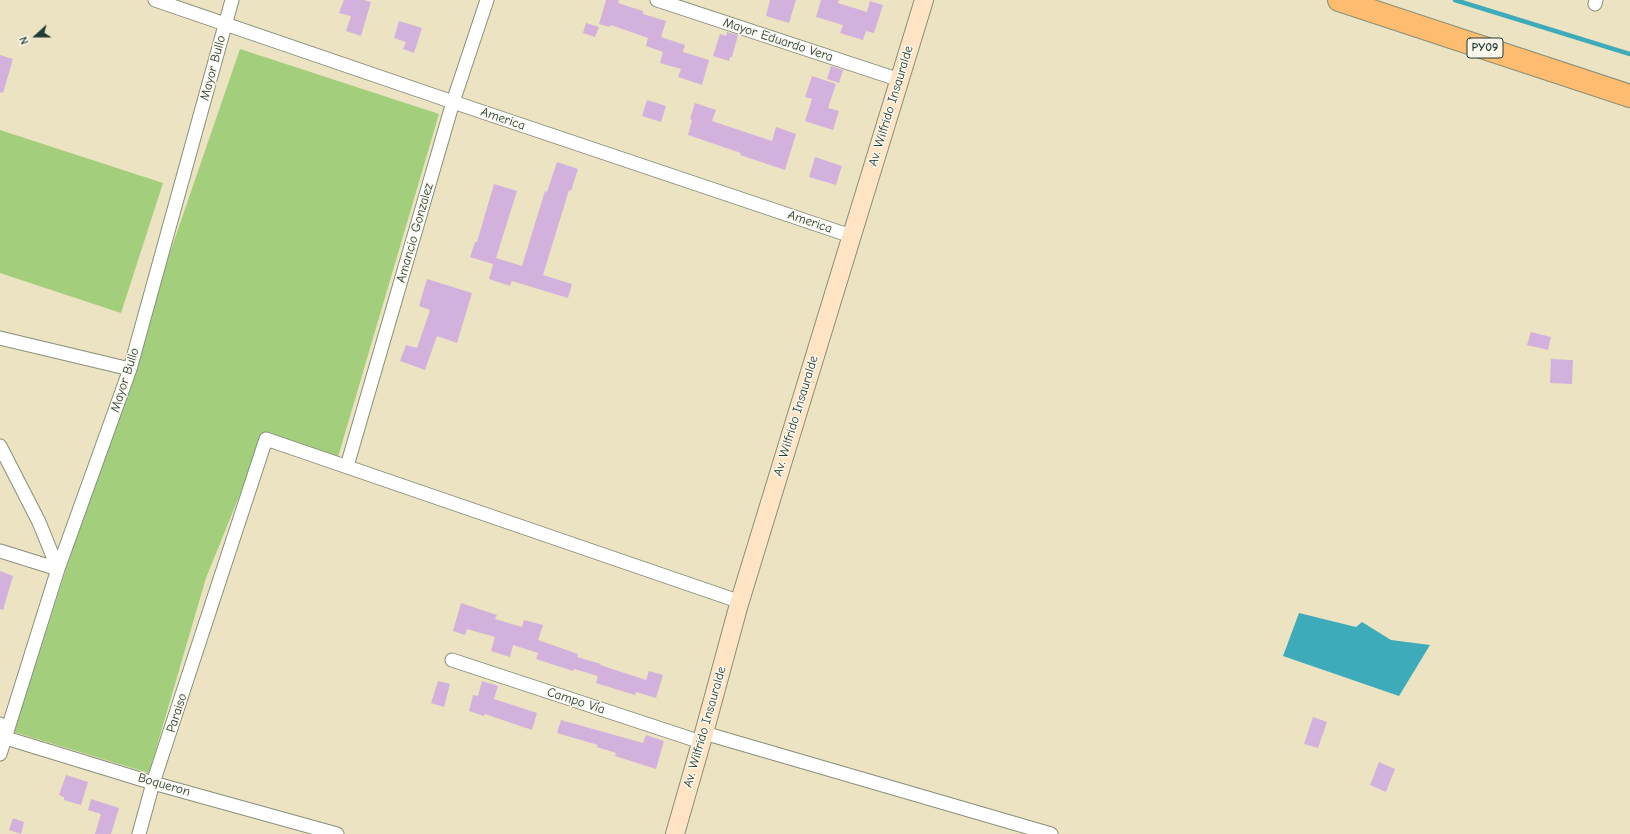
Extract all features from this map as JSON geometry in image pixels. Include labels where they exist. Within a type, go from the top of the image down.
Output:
[{"type":"highway","name":"PY09","points":[[1340,0],[1630,96]]},
{"type":"highway","name":"PY09","points":[[1381,0],[1630,84]]},
{"type":"street","name":"America","points":[[155,0],[848,235]]},
{"type":"street","name":"Mayor Bullo","points":[[0,754],[58,569],[130,369],[232,0]]},
{"type":"street","name":"Amancio Gonzalez","points":[[347,466],[453,102],[487,0]]},
{"type":"street","name":"Mayor Eduardo Vera","points":[[657,0],[897,78]]},
{"type":"street","points":[[897,78],[914,0]]},
{"type":"street","name":"Av. Wilfrido Insauralde","points":[[674,834],[736,602],[897,78],[924,0]]},
{"type":"street","points":[[0,338],[130,369]]},
{"type":"street","name":"Paraiso","points":[[138,834],[153,782],[217,592],[266,439],[347,466]]},
{"type":"street","points":[[0,446],[39,522],[58,569]]},
{"type":"street","points":[[347,466],[736,602]]},
{"type":"street","points":[[0,551],[58,569]]},
{"type":"street","name":"Campo Vía","points":[[452,660],[700,738],[1051,834]]},
{"type":"street","points":[[0,724],[6,738]]},
{"type":"street","name":"Boqueron","points":[[6,738],[316,831],[337,834]]},
{"type":"street","points":[[667,834],[700,738]]},
{"type":"green space","points":[[240,49],[439,114],[338,457],[264,435],[206,578],[149,773],[14,732],[130,369]]},
{"type":"green space","points":[[0,130],[163,183],[121,313],[0,273]]},
{"type":"water","points":[[1299,613],[1356,627],[1362,622],[1391,640],[1430,645],[1399,696],[1283,656]]},
{"type":"building","points":[[344,0],[364,0],[371,2],[361,36],[346,31],[351,16],[339,13]]},
{"type":"building","points":[[606,0],[619,0],[618,3],[643,11],[643,14],[666,21],[661,37],[685,45],[683,52],[709,60],[702,85],[678,77],[681,69],[660,63],[663,52],[646,46],[648,38],[611,25],[610,27],[599,24]]},
{"type":"building","points":[[770,0],[796,0],[789,23],[766,16]]},
{"type":"building","points":[[821,0],[839,0],[838,3],[867,12],[870,1],[883,5],[874,33],[866,31],[863,40],[840,33],[843,25],[816,17]]},
{"type":"building","points":[[399,21],[422,28],[414,53],[403,49],[406,42],[394,38]]},
{"type":"building","points":[[586,23],[599,27],[595,37],[583,33]]},
{"type":"building","points":[[727,32],[738,35],[732,57],[730,57],[729,61],[713,56],[720,34],[726,36]]},
{"type":"building","points":[[0,55],[13,59],[3,93],[0,92]]},
{"type":"building","points":[[831,66],[843,70],[839,83],[827,79]]},
{"type":"building","points":[[812,76],[836,84],[828,108],[839,111],[833,130],[805,121],[812,99],[805,97]]},
{"type":"building","points":[[647,100],[666,106],[661,122],[642,116]]},
{"type":"building","points":[[695,103],[716,110],[712,121],[772,141],[776,127],[796,134],[785,170],[688,135],[692,120],[690,119]]},
{"type":"building","points":[[815,157],[842,166],[836,185],[809,177]]},
{"type":"building","points":[[557,162],[578,169],[571,191],[569,190],[543,275],[572,284],[568,298],[512,281],[510,286],[489,279],[493,264],[470,257],[475,242],[477,242],[494,184],[517,191],[496,258],[522,266],[545,191],[547,192]]},
{"type":"building","points":[[427,279],[472,293],[457,343],[437,336],[425,370],[400,361],[406,345],[417,348],[430,310],[419,306]]},
{"type":"building","points":[[1531,332],[1551,337],[1548,350],[1527,345]]},
{"type":"building","points":[[1551,359],[1573,360],[1572,384],[1550,383]]},
{"type":"building","points":[[0,571],[13,576],[3,610],[0,609]]},
{"type":"building","points":[[461,603],[497,615],[495,619],[522,627],[524,620],[543,625],[538,640],[578,654],[577,657],[646,680],[649,671],[663,675],[656,698],[636,692],[635,695],[596,683],[598,676],[574,669],[573,671],[536,659],[538,653],[513,645],[510,657],[491,651],[495,637],[467,629],[465,635],[453,631]]},
{"type":"building","points":[[438,681],[450,684],[444,707],[431,703]]},
{"type":"building","points":[[482,681],[498,686],[494,699],[537,713],[532,730],[485,714],[484,716],[469,711],[473,695],[478,696]]},
{"type":"building","points":[[1313,717],[1327,722],[1318,748],[1304,744]]},
{"type":"building","points":[[561,720],[643,743],[646,735],[664,741],[656,769],[615,756],[616,753],[597,747],[598,745],[557,733]]},
{"type":"building","points":[[1379,762],[1395,769],[1386,792],[1370,785]]},
{"type":"building","points":[[66,775],[88,782],[81,805],[64,800],[64,797],[59,795]]},
{"type":"building","points":[[91,799],[119,808],[111,834],[95,834],[101,814],[88,810]]},
{"type":"building","points":[[13,818],[24,822],[21,834],[9,830]]},
{"type":"waterway","points":[[1455,0],[1630,54]]}]
